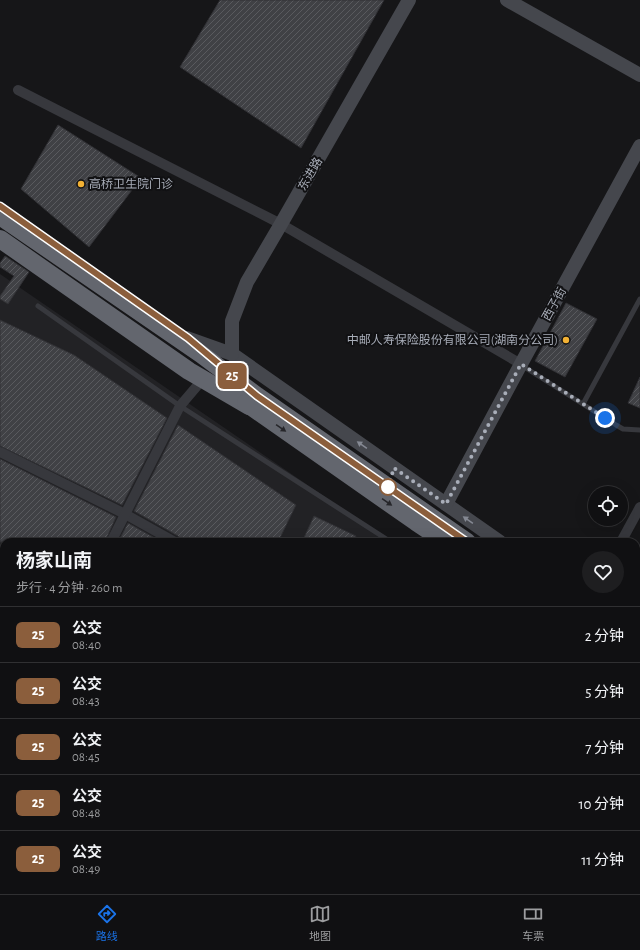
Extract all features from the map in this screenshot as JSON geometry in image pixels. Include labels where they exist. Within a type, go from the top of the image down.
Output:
[{"type":"highway","points":[[0,206],[188,338],[253,401]]},
{"type":"highway","points":[[0,216],[200,365],[253,401],[441,538]]},
{"type":"highway","points":[[0,227],[253,401],[461,538]]},
{"type":"highway","points":[[0,239],[189,371],[200,365]]},
{"type":"street","name":"东进路","points":[[232,354],[232,321],[247,282],[409,0]]},
{"type":"street","points":[[508,0],[640,74]]},
{"type":"street","points":[[18,90],[281,224],[521,364]]},
{"type":"street","name":"西子街","points":[[446,504],[640,146]]},
{"type":"street","points":[[188,338],[232,354],[494,538]]},
{"type":"street","points":[[113,538],[180,406],[197,386],[200,365]]},
{"type":"street","points":[[0,452],[125,514],[168,538]]},
{"type":"street","points":[[623,538],[640,507]]},
{"type":"lane","points":[[583,404],[640,299]]},
{"type":"lane","points":[[38,306],[180,406],[385,538]]},
{"type":"lane","points":[[521,364],[623,429],[640,430]]},
{"type":"shaded area","points":[[0,274],[382,536],[381,538],[0,538]]},
{"type":"building","points":[[220,0],[384,0],[301,148],[180,67]]},
{"type":"building","name":"高桥卫生院门诊","points":[[58,125],[141,178],[89,247],[21,189]]},
{"type":"building","points":[[5,256],[29,272],[8,304],[0,299],[0,296],[14,276],[0,267],[0,263]]},
{"type":"building","name":"中邮人寿保险股份有限公司(湖南分公司)","points":[[566,303],[597,319],[565,377],[535,361]]},
{"type":"building","points":[[0,320],[74,355],[167,418],[122,505],[0,446]]},
{"type":"building","points":[[640,377],[640,408],[628,403]]},
{"type":"building","points":[[178,425],[296,505],[280,538],[180,538],[134,511]]},
{"type":"building","points":[[0,459],[116,517],[107,538],[0,538]]},
{"type":"building","points":[[314,516],[356,536],[355,538],[304,538]]},
{"type":"building","points":[[128,523],[155,538],[120,538]]},
{"type":"bus line","name":"25","points":[[0,206],[188,338],[257,396],[461,538]]},
{"type":"place","name":"高桥卫生院门诊","points":[[81,184]]},
{"type":"place","name":"中邮人寿保险股份有限公司(湖南分公司)","points":[[566,340]]},
{"type":"route","points":[[388,487],[394,468],[446,504],[521,364],[605,418]]}]
